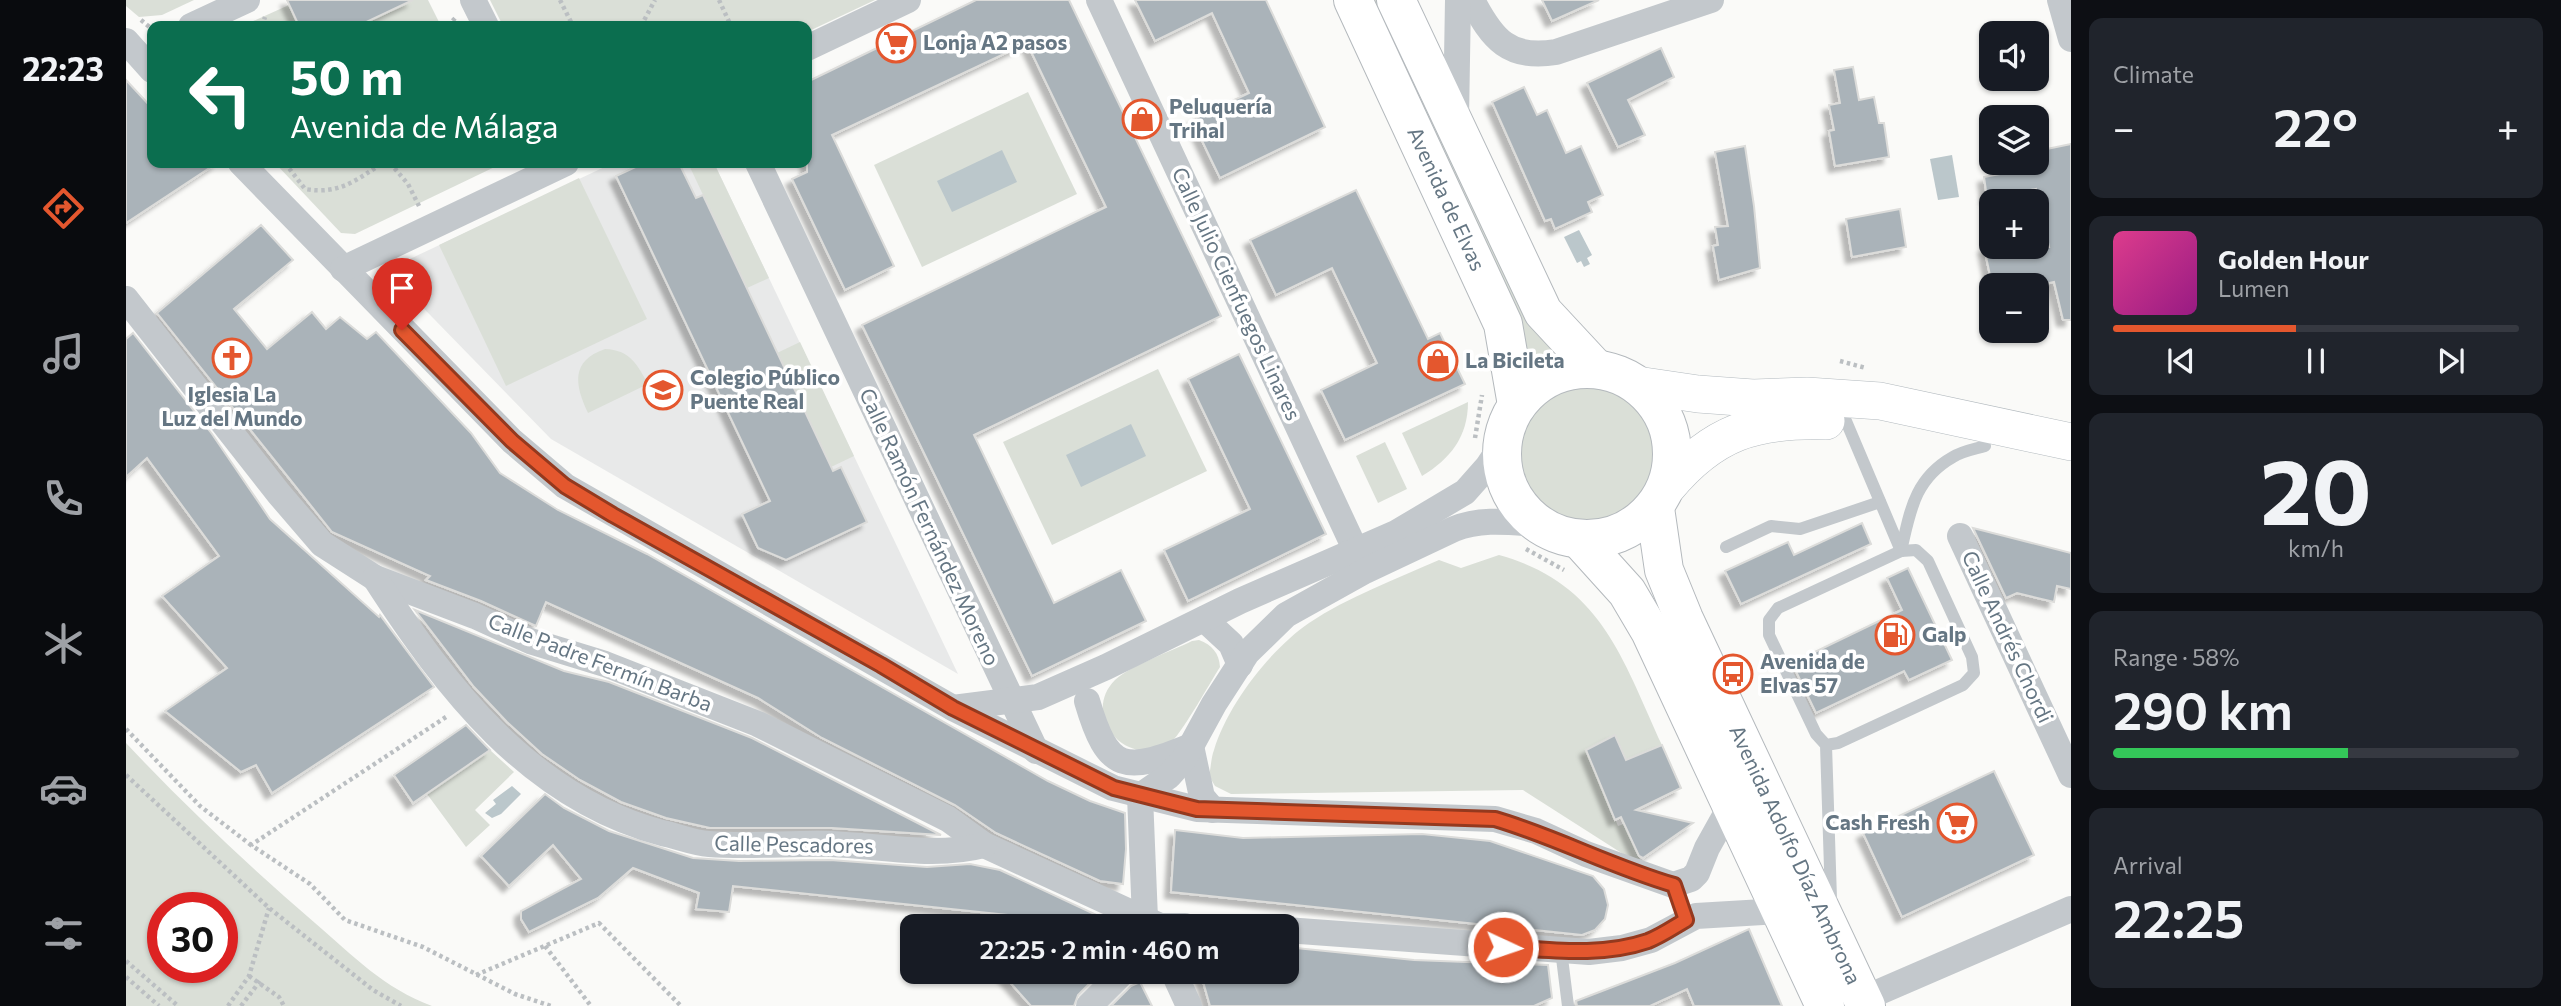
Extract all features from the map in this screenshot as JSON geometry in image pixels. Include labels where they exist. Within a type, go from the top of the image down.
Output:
[{"type":"highway","name":"Avenida de Elvas","points":[[1353,0],[1503,324],[1517,405]]},
{"type":"highway","name":"Avenida de Elvas","points":[[1396,0],[1543,312],[1597,369]]},
{"type":"highway","points":[[1597,369],[1609,371],[1637,384],[1656,403],[1670,429],[1673,463],[1661,498],[1639,523],[1606,538],[1580,540],[1561,536],[1538,524],[1520,507],[1503,471],[1502,445],[1505,428],[1517,405],[1537,384],[1563,372],[1597,369]]},
{"type":"highway","name":"Avenida Adolfo Díaz Ambrona","points":[[1661,498],[1664,570],[1684,619],[1864,1003]]},
{"type":"highway","name":"Avenida Adolfo Díaz Ambrona","points":[[1580,540],[1627,592],[1650,632],[1825,1006]]},
{"type":"main road","points":[[1637,384],[1698,394],[1753,398],[1807,396],[1880,401],[2071,442]]},
{"type":"main road","points":[[1661,498],[1685,465],[1713,445],[1748,427],[1793,420],[1846,421],[1896,428],[2071,466]]},
{"type":"street","points":[[202,21],[247,0]]},
{"type":"street","points":[[473,0],[484,21]]},
{"type":"street","points":[[812,46],[908,0]]},
{"type":"street","name":"Calle Julio Cienfuegos Linares","points":[[1099,0],[1356,551]]},
{"type":"street","name":"Avenida de Elvas","points":[[1457,128],[1458,0]]},
{"type":"street","points":[[1472,0],[1485,26],[1496,38],[1523,53],[1539,55],[1556,52],[1701,2]]},
{"type":"street","points":[[2060,0],[2071,39]]},
{"type":"street","points":[[246,168],[512,441],[565,486],[953,708],[1036,751],[1114,788],[1148,798],[1213,810],[1495,819],[1536,831],[1586,854],[1685,879],[1700,894],[1698,917]]},
{"type":"street","points":[[343,269],[551,168]]},
{"type":"street","name":"Calle Ramón Fernández Moreno","points":[[760,168],[1036,751]]},
{"type":"street","name":"Calle Padre Fermín Barba","points":[[126,299],[279,494],[322,544],[375,578],[475,616],[530,641],[605,664],[758,724],[948,819],[984,845],[1133,914]]},
{"type":"street","points":[[953,708],[1038,697],[1396,533],[1465,492],[1502,445]]},
{"type":"street","points":[[1154,914],[1148,798],[1184,759],[1214,704],[1247,653],[1286,615],[1365,571],[1463,526],[1497,520],[1538,524]]},
{"type":"street","name":"Calle Andrés Chordi","points":[[1960,536],[2071,775]]},
{"type":"street","name":"Calle Pescadores","points":[[375,578],[429,655],[485,725],[539,774],[604,812],[638,826],[706,844],[835,844],[933,851],[964,851],[984,845]]},
{"type":"street","points":[[1204,619],[1231,643],[1240,665]]},
{"type":"street","points":[[1095,778],[1080,726],[1087,701],[1106,667]]},
{"type":"street","points":[[1087,701],[1095,730],[1105,749],[1122,761],[1145,763],[1191,747]]},
{"type":"street","points":[[1191,747],[1202,797],[1213,810]]},
{"type":"street","points":[[1685,879],[1707,848],[1731,805]]},
{"type":"street","points":[[1864,1003],[2071,909]]},
{"type":"street","points":[[1299,931],[1588,952],[1622,948],[1651,940],[1698,917],[1780,911]]},
{"type":"street","points":[[1089,1006],[1111,984]]},
{"type":"street","points":[[1179,984],[1189,1006]]},
{"type":"lane","points":[[1846,421],[1901,551]]},
{"type":"lane","points":[[1901,551],[1912,502],[1928,476],[1954,456],[1985,446]]},
{"type":"lane","points":[[1726,547],[1771,526],[1800,529],[1880,502]]},
{"type":"lane","points":[[1826,745],[1838,743],[1963,685],[1975,673],[1972,657],[1928,561],[1916,550],[1901,551],[1779,608],[1769,620],[1769,635],[1816,734],[1826,745],[1832,934]]},
{"type":"lane","points":[[1561,950],[1568,1006]]},
{"type":"path","points":[[560,0],[570,21]]},
{"type":"path","points":[[644,21],[655,0]]},
{"type":"path","points":[[719,0],[729,21]]},
{"type":"path","points":[[289,168],[305,189],[325,192],[355,181],[375,168]]},
{"type":"path","points":[[394,168],[408,184],[430,227]]},
{"type":"path","points":[[251,845],[467,703]]},
{"type":"path","points":[[126,729],[200,806],[251,845],[310,884],[345,920],[423,947],[515,994],[551,1006]]},
{"type":"path","points":[[126,775],[269,908],[373,990],[401,1006]]},
{"type":"path","points":[[228,1006],[249,975],[269,908]]},
{"type":"path","points":[[476,975],[599,923],[681,1006]]},
{"type":"path","points":[[545,946],[591,1006]]},
{"type":"path","points":[[126,961],[178,1006]]},
{"type":"path","points":[[249,975],[279,997],[284,1006]]},
{"type":"path","points":[[126,977],[159,1006]]},
{"type":"path","points":[[241,1006],[260,981]]},
{"type":"shaded area","points":[[126,0],[194,0],[162,15],[139,17],[126,6]]},
{"type":"shaded area","points":[[413,0],[428,0],[438,21],[369,21]]},
{"type":"shaded area","points":[[490,0],[875,0],[812,30],[812,21],[500,21]]},
{"type":"shaded area","points":[[1367,0],[1382,0],[1555,353],[1547,354],[1529,365],[1523,334]]},
{"type":"shaded area","points":[[289,5],[297,21],[253,21]]},
{"type":"shaded area","points":[[1028,92],[1077,194],[922,267],[874,165]]},
{"type":"shaded area","points":[[1002,150],[1017,182],[952,212],[937,181]]},
{"type":"shaded area","points":[[1952,155],[1959,197],[1938,200],[1930,159]]},
{"type":"shaded area","points":[[280,168],[493,168],[355,234],[341,233]]},
{"type":"shaded area","name":"Colegio Público Puente Real","points":[[602,168],[716,168],[958,674],[551,439],[396,280],[392,272],[395,266]]},
{"type":"shaded area","points":[[690,168],[716,168],[769,278],[747,288]]},
{"type":"shaded area","points":[[579,178],[647,319],[506,386],[439,245]]},
{"type":"shaded area","points":[[1579,230],[1592,255],[1587,258],[1590,264],[1584,267],[1581,261],[1577,263],[1564,237]]},
{"type":"shaded area","points":[[800,342],[854,456],[831,467],[777,353]]},
{"type":"shaded area","points":[[605,349],[621,352],[632,359],[648,384],[588,413],[580,393],[578,375],[586,360]]},
{"type":"shaded area","points":[[1158,369],[1207,471],[1052,545],[1003,442]]},
{"type":"shaded area","points":[[1587,382],[1614,388],[1638,403],[1653,427],[1659,454],[1653,481],[1638,505],[1614,520],[1587,526],[1560,520],[1536,505],[1521,481],[1515,454],[1521,427],[1536,403],[1560,388]]},
{"type":"shaded area","points":[[1468,402],[1465,426],[1456,446],[1422,476],[1402,433]]},
{"type":"shaded area","points":[[1131,424],[1146,456],[1081,487],[1066,455]]},
{"type":"shaded area","points":[[1385,442],[1407,489],[1378,503],[1356,456]]},
{"type":"shaded area","points":[[1499,555],[1534,568],[1562,584],[1585,604],[1604,628],[1634,683],[1662,745],[1626,760],[1615,735],[1586,750],[1618,826],[1624,824],[1640,859],[1634,861],[1523,790],[1231,794],[1215,786],[1209,776],[1212,756],[1229,715],[1252,679],[1294,634],[1340,605],[1439,560],[1461,568]]},
{"type":"shaded area","points":[[1199,640],[1214,650],[1220,667],[1181,731],[1170,743],[1154,750],[1138,750],[1124,745],[1113,735],[1106,723],[1103,709],[1106,694],[1115,680],[1141,664]]},
{"type":"shaded area","points":[[126,743],[218,836],[356,959],[384,981],[432,1006],[126,1006]]},
{"type":"shaded area","points":[[490,750],[514,772],[475,810],[490,825],[466,847],[427,794]]},
{"type":"shaded area","points":[[512,786],[521,794],[501,814],[492,818],[485,813],[496,804],[493,800]]},
{"type":"building","points":[[287,0],[413,0],[369,21],[297,21]]},
{"type":"building","points":[[976,0],[1069,0],[1221,316],[974,435],[1054,603],[1121,570],[1146,621],[1032,676],[862,325],[1106,207],[1027,43],[832,135],[894,266],[845,290],[792,179],[807,172],[807,168],[812,168],[812,80]]},
{"type":"building","points":[[1135,0],[1266,0],[1325,127],[1220,178],[1192,120],[1249,93],[1212,13],[1155,41]]},
{"type":"building","points":[[1542,0],[1599,0],[1552,21]]},
{"type":"building","points":[[1661,48],[1674,77],[1628,100],[1645,135],[1618,147],[1587,83]]},
{"type":"building","points":[[1853,67],[1859,100],[1874,97],[1879,123],[1884,123],[1889,157],[1835,166],[1829,131],[1834,130],[1829,105],[1840,103],[1834,70]]},
{"type":"building","points":[[126,80],[147,103],[147,168],[209,168],[126,223]]},
{"type":"building","points":[[1524,87],[1537,115],[1547,110],[1566,153],[1581,146],[1603,195],[1588,202],[1592,212],[1555,229],[1551,219],[1545,221],[1492,102]]},
{"type":"building","points":[[2071,144],[2071,320],[2063,320],[2054,282],[2049,283],[2049,273],[1989,273],[1987,259],[2049,259],[2049,189],[1986,189],[1984,177],[2049,175],[2049,149]]},
{"type":"building","points":[[1745,146],[1760,268],[1719,280],[1713,246],[1718,245],[1715,227],[1728,226],[1715,152]]},
{"type":"building","points":[[633,168],[681,168],[696,198],[703,195],[833,471],[841,467],[867,522],[786,560],[758,548],[742,514],[770,501],[616,176]]},
{"type":"building","points":[[1356,190],[1428,339],[1440,333],[1465,384],[1345,440],[1321,390],[1377,363],[1332,268],[1276,295],[1250,240]]},
{"type":"building","points":[[1900,209],[1906,247],[1852,257],[1846,219]]},
{"type":"building","points":[[261,225],[293,260],[234,309],[267,349],[312,312],[326,329],[340,317],[367,339],[376,332],[471,433],[500,473],[558,510],[647,554],[1048,781],[1090,801],[1125,813],[1123,884],[1100,881],[996,833],[955,805],[822,738],[758,698],[546,602],[536,626],[426,580],[430,576],[332,532],[157,313]]},
{"type":"building","points":[[133,333],[212,434],[270,519],[379,617],[380,615],[434,687],[272,793],[256,765],[241,772],[165,711],[227,668],[162,596],[219,556],[147,458],[126,477],[126,339]]},
{"type":"building","points":[[1239,354],[1326,534],[1188,601],[1164,550],[1250,509],[1188,379]]},
{"type":"building","points":[[1862,523],[1871,544],[1741,604],[1725,571],[1788,542],[1794,555]]},
{"type":"building","points":[[1973,528],[2071,553],[2071,589],[2057,586],[2054,602],[2017,593],[2006,598]]},
{"type":"building","name":"Galp","points":[[1908,568],[1952,660],[1909,680],[1904,671],[1816,713],[1792,663],[1902,610],[1887,578]]},
{"type":"building","points":[[415,610],[564,671],[609,682],[752,738],[941,835],[832,828],[710,828],[666,818],[621,802],[580,780],[542,754],[507,722],[474,687]]},
{"type":"building","points":[[466,725],[490,750],[413,803],[394,775]]},
{"type":"building","points":[[1615,735],[1626,760],[1662,745],[1681,788],[1636,810],[1693,823],[1643,858],[1639,856],[1621,817],[1615,820],[1586,750]]},
{"type":"building","points":[[1994,771],[2034,855],[1902,917],[1863,833]]},
{"type":"building","points":[[545,794],[564,808],[609,831],[693,858],[739,861],[830,860],[927,867],[970,864],[1000,870],[1094,914],[999,914],[733,886],[729,912],[696,909],[699,893],[633,868],[598,898],[529,932],[521,919],[521,911],[581,879],[553,845],[509,886],[481,856]]},
{"type":"building","points":[[1175,830],[1243,838],[1422,834],[1490,841],[1593,876],[1604,889],[1608,905],[1605,919],[1595,930],[1582,935],[1171,892]]},
{"type":"building","points":[[1749,929],[1782,1006],[1694,1006],[1687,989],[1650,1006],[1577,1006],[1576,1001],[1675,963]]},
{"type":"building","points":[[1299,948],[1414,960],[1548,965],[1552,998],[1534,1006],[1210,1006],[1204,984],[1299,984]]},
{"type":"building","points":[[1012,984],[1089,984],[1078,995],[1074,1006],[1031,1006]]},
{"type":"building","points":[[1141,984],[1152,1006],[1111,1006],[1131,986]]},
{"type":"place","name":"Lonja A2 pasos","points":[[896,43]]},
{"type":"place","name":"Peluquería Trihal","points":[[1142,119]]},
{"type":"place","name":"Iglesia La Luz del Mundo","points":[[232,358]]},
{"type":"place","name":"La Bicileta","points":[[1438,361]]},
{"type":"place","name":"Colegio Público Puente Real","points":[[663,390]]},
{"type":"place","name":"Galp","points":[[1895,635]]},
{"type":"place","name":"Avenida de Elvas 57","points":[[1733,674]]},
{"type":"place","name":"Cash Fresh","points":[[1957,823]]},
{"type":"route","points":[[402,330],[512,441],[565,486],[953,708],[1114,788],[1197,809],[1495,819],[1536,831],[1586,854],[1674,885],[1686,920],[1651,940],[1622,948],[1588,952],[1503,947]]}]
